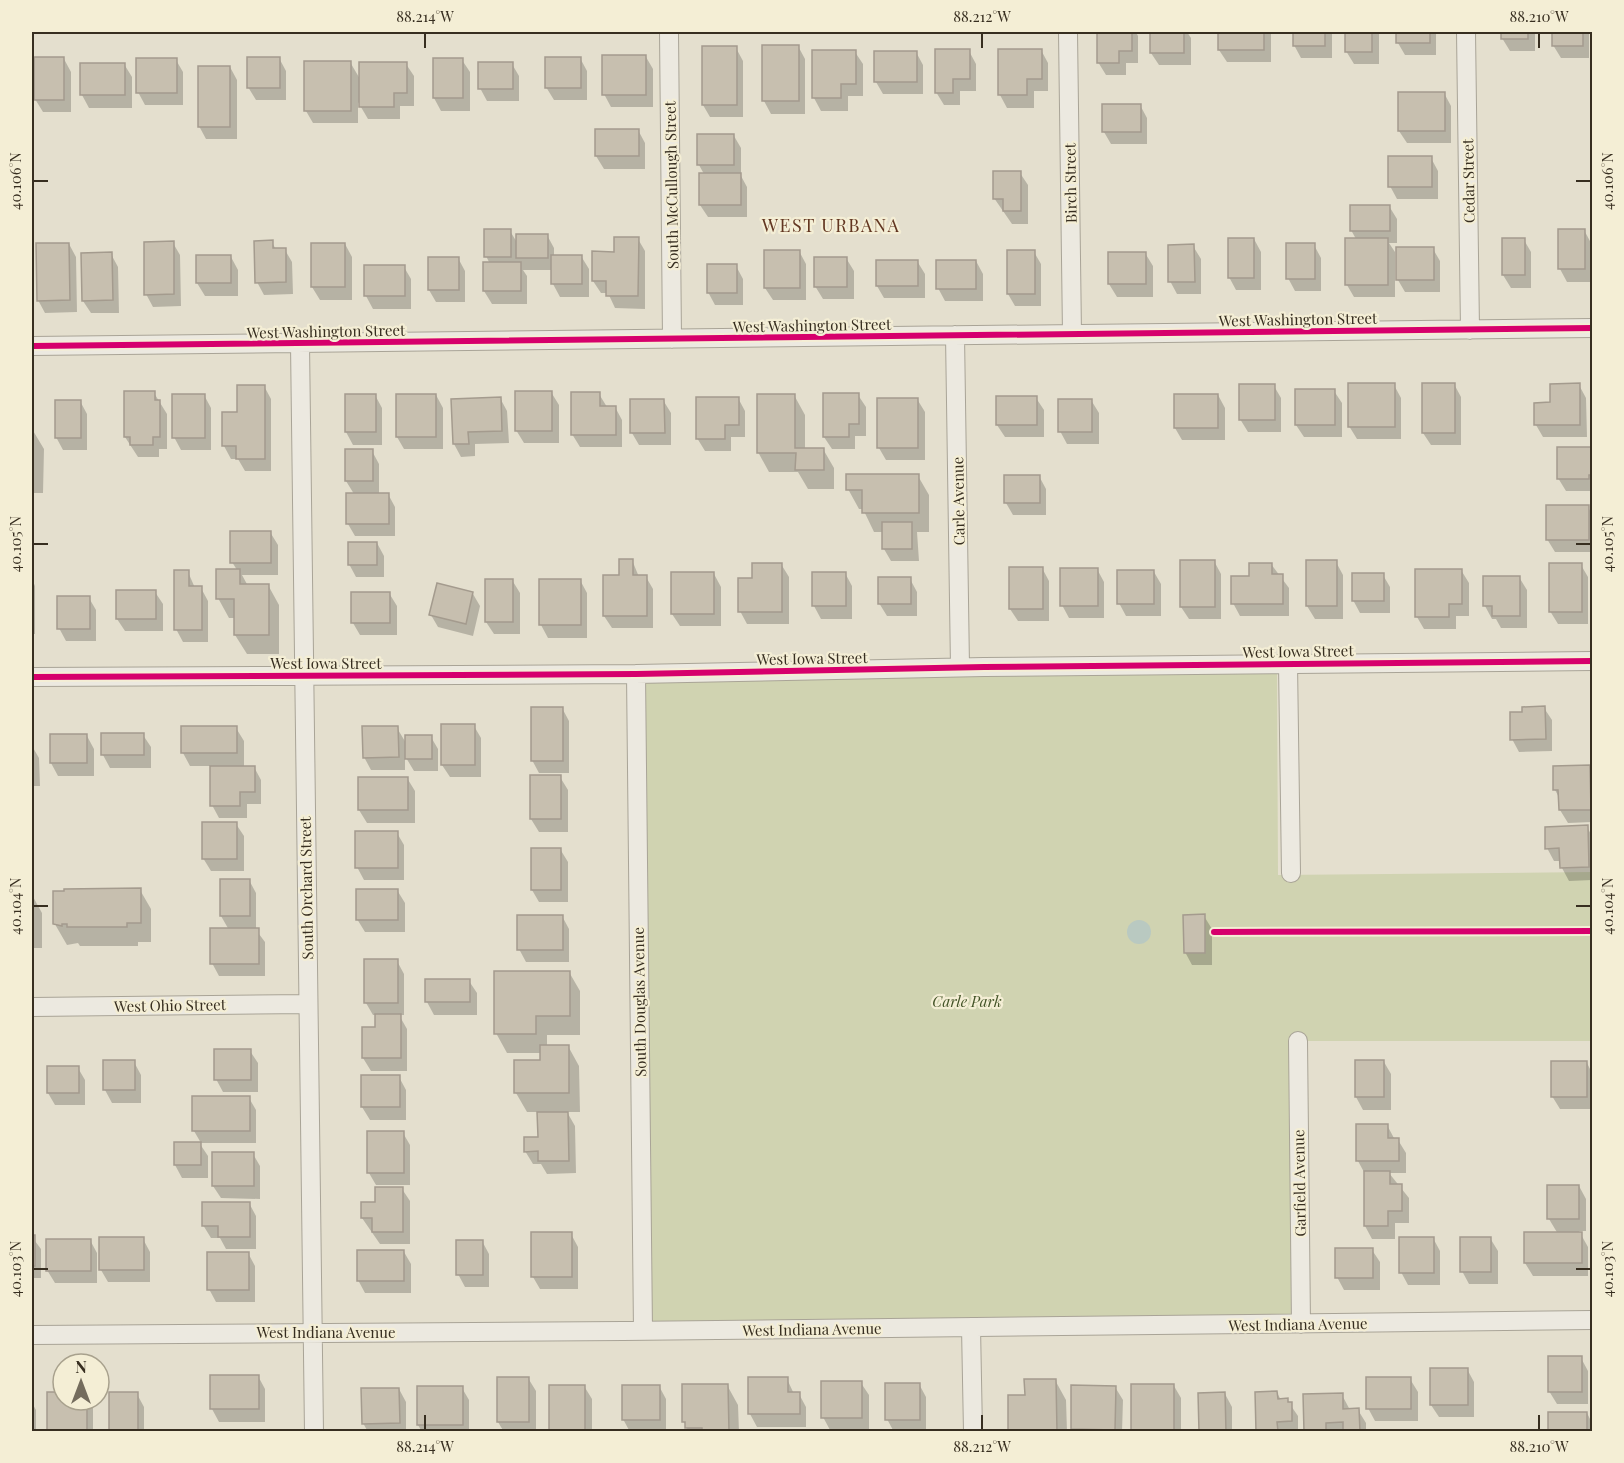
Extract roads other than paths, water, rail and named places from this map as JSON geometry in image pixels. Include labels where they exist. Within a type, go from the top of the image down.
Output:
[{"type":"street","name":"South McCullough Street","points":[[669,32],[672,339]]},
{"type":"street","name":"Birch Street","points":[[1068,32],[1072,334]]},
{"type":"street","name":"Cedar Street","points":[[1466,32],[1470,330]]},
{"type":"street","name":"West Washington Street","points":[[32,346],[1593,328]]},
{"type":"street","name":"Carle Avenue","points":[[955,335],[960,667]]},
{"type":"street","name":"South Orchard Street","points":[[300,344],[314,1431]]},
{"type":"street","name":"West Iowa Street","points":[[32,677],[636,674],[960,667],[1593,661]]},
{"type":"street","points":[[1288,663],[1291,873]]},
{"type":"street","name":"South Douglas Avenue","points":[[636,674],[643,1331]]},
{"type":"street","name":"West Ohio Street","points":[[32,1006],[308,1004]]},
{"type":"street","name":"Garfield Avenue","points":[[1298,1041],[1301,1324]]},
{"type":"street","name":"West Indiana Avenue","points":[[32,1335],[643,1331],[1593,1320]]},
{"type":"street","points":[[971,1327],[973,1431]]},
{"type":"district","name":"WEST URBANA","points":[[831,225]]},
{"type":"park label","name":"Carle Park","points":[[967,1001]]}]
